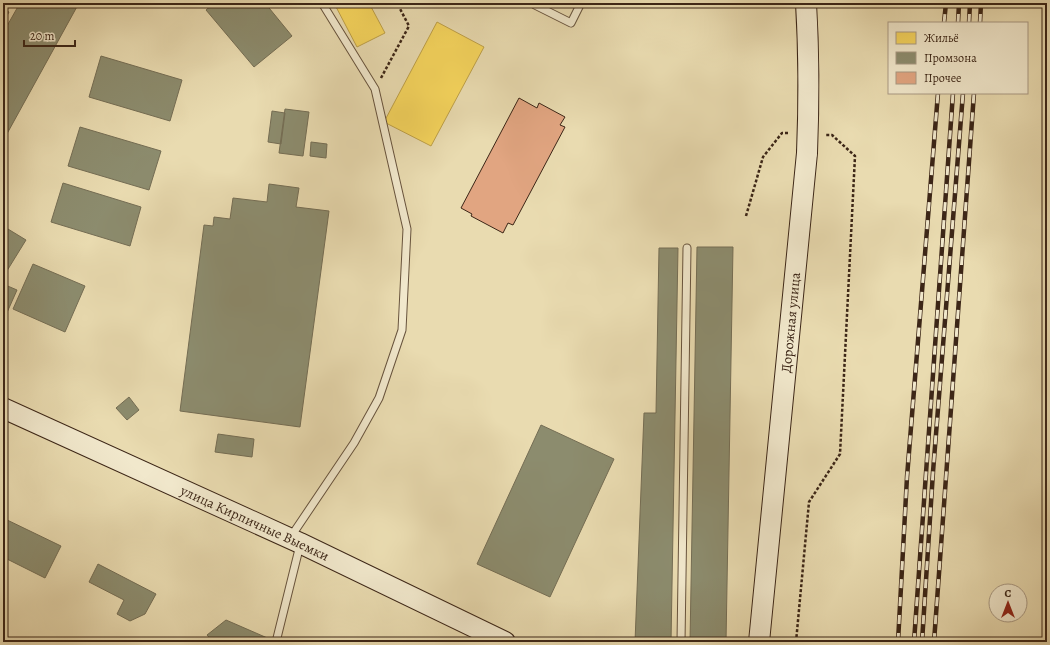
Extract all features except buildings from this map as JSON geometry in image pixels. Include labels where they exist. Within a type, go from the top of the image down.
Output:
[{"type":"main road","name":"Дорожная улица","points":[[759,642],[807,153],[809,106],[806,3]]},
{"type":"main road","name":"улица Кирпичные Выемки","points":[[3,408],[295,541],[505,642]]},
{"type":"lane","points":[[276,642],[295,541],[354,443],[379,398],[402,330],[407,229],[375,89],[322,3]]},
{"type":"lane","points":[[536,3],[535,5],[571,22],[581,3]]},
{"type":"lane","points":[[681,642],[687,248]]},
{"type":"path","points":[[375,89],[409,26],[397,3]]},
{"type":"path","points":[[746,216],[763,157],[782,133],[796,133]]},
{"type":"path","points":[[796,642],[810,502],[840,454],[854,156],[832,135],[818,134]]},
{"type":"railway","points":[[944,22],[946,3]]},
{"type":"railway","points":[[958,22],[959,3]]},
{"type":"railway","points":[[969,22],[970,3]]},
{"type":"railway","points":[[980,22],[981,3]]},
{"type":"railway","points":[[898,642],[907,477],[938,94]]},
{"type":"railway","points":[[914,642],[953,94]]},
{"type":"railway","points":[[922,642],[933,472],[963,94]]},
{"type":"railway","points":[[934,642],[974,94]]}]
